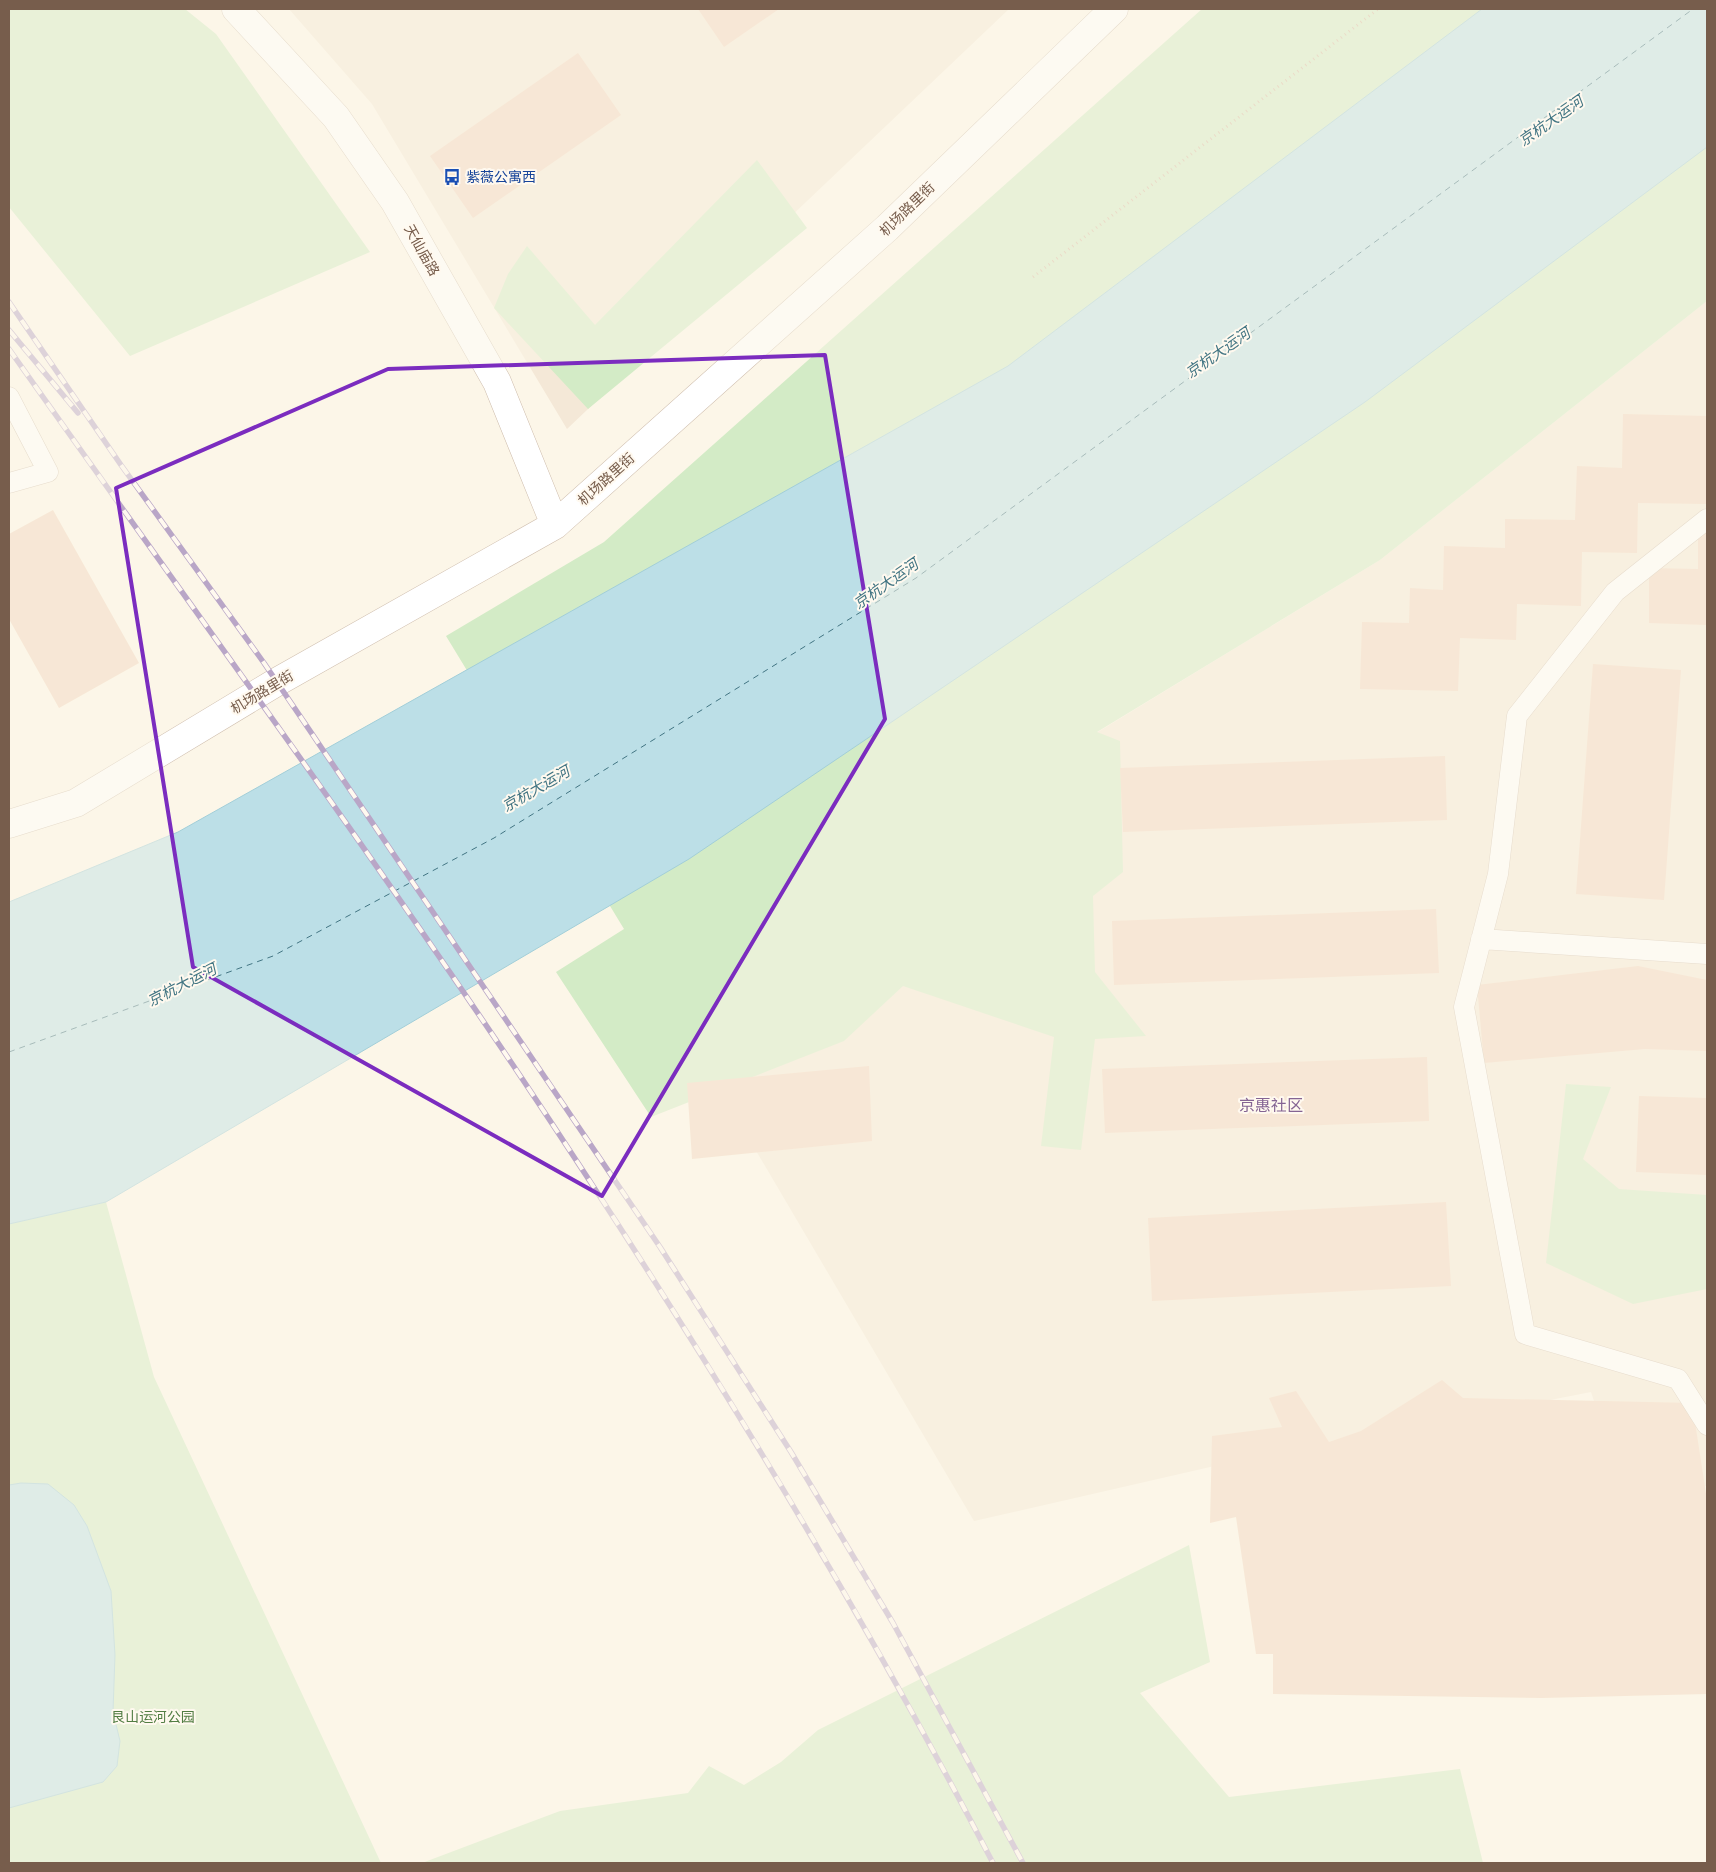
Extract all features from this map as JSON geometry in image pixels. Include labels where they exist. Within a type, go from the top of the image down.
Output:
[{"type":"street","name":"天仙庙路","points":[[236,9],[336,117],[395,202],[497,382],[554,525]]},
{"type":"street","name":"机场路里街","points":[[9,824],[76,803],[284,678],[554,525],[887,228],[1114,9]]},
{"type":"lane","points":[[9,397],[48,472],[9,483]]},
{"type":"lane","points":[[1707,519],[1615,592],[1517,716],[1498,874],[1464,1007],[1525,1334],[1678,1379],[1707,1425]]},
{"type":"lane","points":[[1481,939],[1707,954]]},
{"type":"path","points":[[1032,277],[1378,9]]},
{"type":"highlighted area","points":[[825,355],[885,719],[602,1196],[193,967],[116,488],[388,369]]},
{"type":"shaded area","points":[[289,9],[1009,9],[567,429],[372,104]]},
{"type":"shaded area","points":[[1707,301],[1707,1486],[1623,1489],[1591,1392],[1258,1456],[974,1521],[665,996],[1380,560]]},
{"type":"green space","points":[[9,9],[185,9],[216,34],[370,252],[130,356],[9,207]]},
{"type":"green space","points":[[1202,9],[1707,9],[1707,301],[1380,560],[1097,732],[1120,741],[1123,872],[1093,896],[1095,972],[1146,1036],[1095,1039],[1081,1150],[1041,1146],[1054,1037],[903,986],[844,1041],[651,1117],[556,972],[624,929],[446,636],[604,542]]},
{"type":"green space","points":[[757,160],[807,228],[588,409],[494,308],[508,274],[527,246],[595,325]]},
{"type":"green space","points":[[1566,1084],[1611,1087],[1583,1159],[1619,1189],[1707,1195],[1707,1289],[1633,1304],[1546,1263]]},
{"type":"green space","name":"艮山运河公园","points":[[106,1202],[154,1377],[381,1863],[9,1863],[9,1224]]},
{"type":"green space","points":[[1189,1545],[1210,1662],[1140,1693],[1229,1797],[1460,1769],[1483,1863],[422,1863],[560,1811],[688,1793],[709,1766],[744,1785],[781,1762],[818,1730]]},
{"type":"water","name":"京杭大运河","points":[[1482,9],[1707,9],[1707,147],[1365,402],[689,859],[106,1202],[9,1224],[9,902],[178,832],[1008,366]]},
{"type":"water","points":[[21,1483],[48,1484],[74,1505],[87,1526],[111,1591],[115,1655],[113,1712],[120,1741],[117,1766],[103,1782],[9,1808],[9,1485]]},
{"type":"building","points":[[698,9],[779,9],[724,47]]},
{"type":"building","points":[[578,53],[621,115],[473,218],[430,156]]},
{"type":"building","points":[[1623,414],[1707,416],[1707,504],[1638,503],[1637,553],[1582,552],[1581,606],[1517,604],[1516,640],[1460,638],[1458,691],[1360,689],[1362,622],[1409,623],[1410,588],[1443,590],[1444,546],[1505,548],[1505,519],[1575,520],[1577,466],[1622,468]]},
{"type":"building","points":[[53,510],[139,663],[59,708],[9,619],[9,534]]},
{"type":"building","points":[[1698,532],[1707,532],[1707,625],[1649,623],[1649,568],[1698,569]]},
{"type":"building","points":[[1593,664],[1681,670],[1664,900],[1576,894]]},
{"type":"building","points":[[1445,756],[1447,820],[1123,832],[1120,768]]},
{"type":"building","points":[[1436,909],[1439,973],[1114,985],[1112,921]]},
{"type":"building","points":[[1638,966],[1707,980],[1707,1051],[1645,1049],[1484,1063],[1477,985]]},
{"type":"building","points":[[1427,1057],[1429,1121],[1105,1133],[1102,1069]]},
{"type":"building","points":[[869,1066],[872,1141],[692,1159],[687,1083]]},
{"type":"building","points":[[1639,1096],[1707,1098],[1707,1175],[1636,1172]]},
{"type":"building","points":[[1446,1202],[1451,1286],[1152,1301],[1148,1218]]},
{"type":"building","points":[[1442,1380],[1463,1398],[1692,1403],[1707,1500],[1707,1694],[1542,1698],[1273,1694],[1273,1654],[1256,1654],[1236,1517],[1210,1523],[1212,1436],[1282,1427],[1269,1398],[1296,1391],[1329,1442],[1361,1431]]},
{"type":"ferry route","points":[[9,1052],[273,956],[494,838],[916,578],[1693,9]]},
{"type":"railway","points":[[9,302],[121,465],[264,663],[660,1247],[791,1452],[893,1623],[1023,1863]]},
{"type":"railway","points":[[9,330],[78,413]]},
{"type":"railway","points":[[9,349],[459,985],[647,1269],[827,1562],[884,1662],[993,1863]]},
{"type":"place","name":"紫薇公寓西","points":[[452,177]]},
{"type":"district","name":"京惠社区","points":[[1271,1105]]}]
